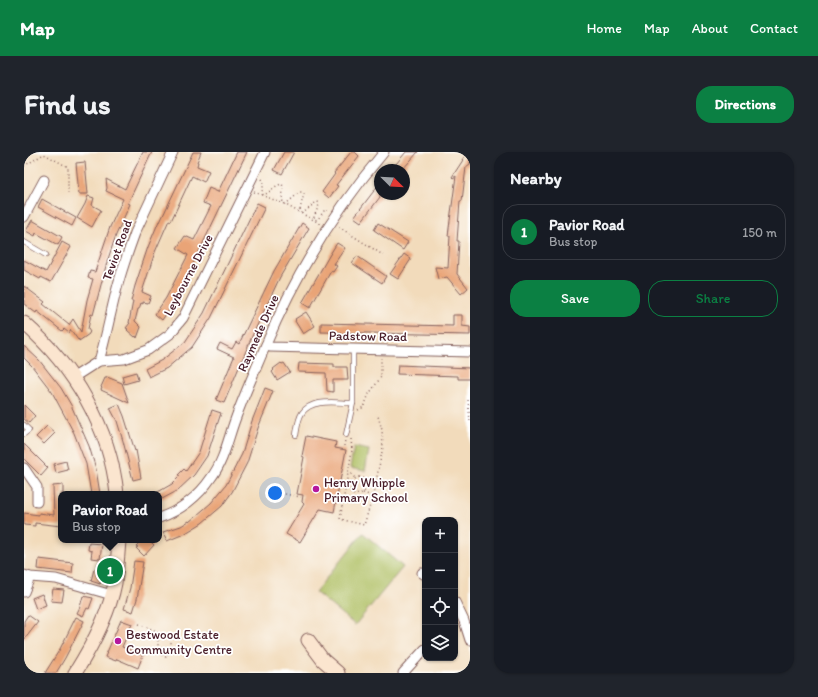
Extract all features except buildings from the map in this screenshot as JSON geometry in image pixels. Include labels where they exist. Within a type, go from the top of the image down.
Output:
[{"type":"street","name":"Teviot Road","points":[[99,361],[116,291],[131,244],[173,152]]},
{"type":"street","name":"Leybourne Drive","points":[[74,377],[99,361],[124,359],[148,350],[170,334],[183,318],[264,152]]},
{"type":"street","name":"Raymede Drive","points":[[162,516],[191,500],[212,478],[220,463],[236,418],[284,305],[307,262],[349,196],[384,152]]},
{"type":"street","points":[[24,217],[44,180]]},
{"type":"street","points":[[24,323],[48,345],[74,377],[94,413],[102,432],[113,470],[116,491]]},
{"type":"street","name":"Padstow Road","points":[[266,345],[270,347],[470,352]]},
{"type":"street","points":[[24,468],[37,487],[38,502]]},
{"type":"street","points":[[37,487],[47,484]]},
{"type":"street","points":[[75,673],[90,647],[112,595],[115,583],[119,543]]},
{"type":"street","points":[[24,592],[27,576],[56,579],[112,595]]},
{"type":"street","points":[[458,608],[470,640]]},
{"type":"street","points":[[458,624],[464,621]]},
{"type":"street","points":[[308,640],[323,660],[338,673]]},
{"type":"street","points":[[404,673],[422,652]]},
{"type":"lane","points":[[24,242],[46,255]]},
{"type":"lane","points":[[345,437],[353,403],[352,349]]},
{"type":"lane","points":[[296,435],[301,414],[309,406],[321,403],[353,403]]},
{"type":"lane","points":[[24,425],[29,430],[24,434]]},
{"type":"path","points":[[24,166],[44,154],[68,167],[68,192]]},
{"type":"path","points":[[254,173],[264,182],[262,192],[264,195],[324,225]]},
{"type":"path","points":[[264,195],[278,184],[282,184],[282,201],[284,204]]},
{"type":"path","points":[[284,204],[302,192],[304,194],[300,209],[302,213]]},
{"type":"path","points":[[302,213],[306,212],[315,202],[318,202],[319,205],[314,217],[315,220]]},
{"type":"path","points":[[315,220],[318,219],[324,211],[331,213]]},
{"type":"path","points":[[336,225],[383,255]]},
{"type":"path","points":[[357,411],[364,407],[369,394],[381,377],[381,350]]},
{"type":"path","points":[[468,400],[470,421]]},
{"type":"path","points":[[345,437],[351,438],[352,450],[340,519],[364,525],[373,496],[384,447],[382,430],[378,416]]},
{"type":"path","points":[[348,471],[355,478]]},
{"type":"path","points":[[345,490],[349,490],[357,496],[363,493],[368,483],[366,479],[359,477],[355,478],[350,483],[349,490]]},
{"type":"path","points":[[363,493],[373,496]]},
{"type":"path","points":[[285,494],[301,496]]},
{"type":"path","points":[[139,624],[154,630],[158,634],[158,652]]},
{"type":"path","points":[[142,649],[154,653],[158,652],[166,657],[171,648],[171,640],[164,636],[158,638]]},
{"type":"green space","points":[[354,447],[369,450],[365,471],[350,468]]},
{"type":"green space","points":[[363,533],[403,567],[355,625],[315,592]]},
{"type":"place","name":"Henry Whipple Primary School","points":[[316,489]]},
{"type":"place","name":"Pavior Road","points":[[110,571]]},
{"type":"place","name":"Bestwood Estate Community Centre","points":[[118,641]]}]
